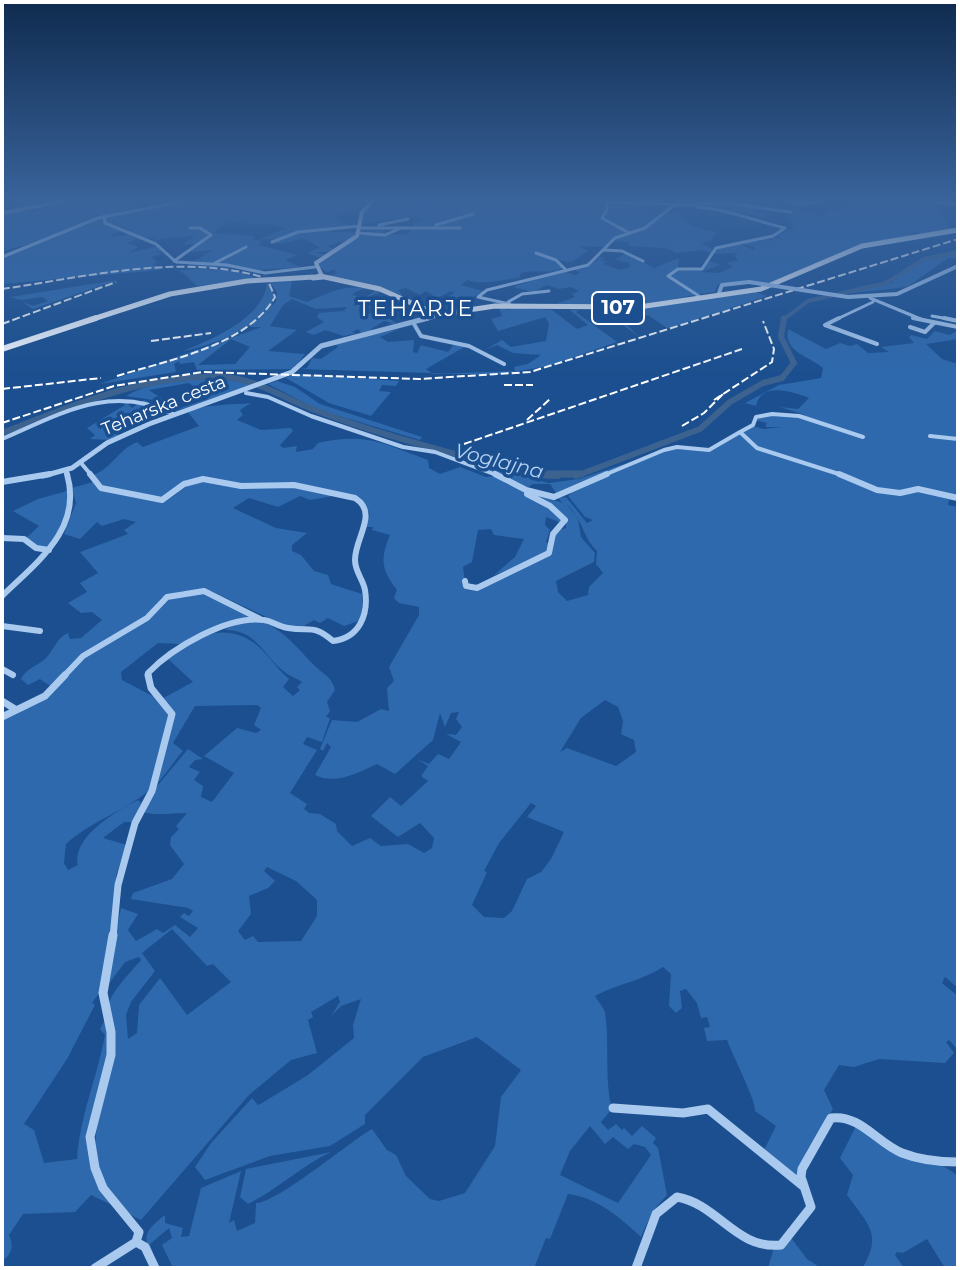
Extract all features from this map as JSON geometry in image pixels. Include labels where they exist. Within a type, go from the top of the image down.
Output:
[{"type":"main road","points":[[317,276],[317,262],[323,257]]},
{"type":"main road","name":"107","points":[[434,315],[510,305],[618,308],[735,292],[786,281],[839,257]]},
{"type":"main road","points":[[2,349],[170,294],[232,283],[317,276],[391,293],[434,315]]},
{"type":"street","points":[[170,257],[174,261],[317,276]]},
{"type":"street","points":[[174,261],[179,257]]},
{"type":"street","points":[[212,265],[227,257]]},
{"type":"street","points":[[548,257],[565,269]]},
{"type":"street","points":[[549,291],[522,294],[511,298],[510,305],[478,297],[487,290],[588,265],[596,257]]},
{"type":"street","points":[[635,257],[643,261]]},
{"type":"street","points":[[699,296],[668,276],[678,269],[702,269],[703,262],[709,257]]},
{"type":"street","points":[[877,344],[825,325],[872,300],[903,292],[958,266]]},
{"type":"street","points":[[723,285],[749,282],[872,300],[934,323],[958,326]]},
{"type":"street","points":[[723,285],[723,290],[735,292]]},
{"type":"street","points":[[719,293],[723,285]]},
{"type":"street","points":[[434,315],[414,324],[421,336],[469,346],[504,364]]},
{"type":"street","points":[[932,316],[958,326]]},
{"type":"street","points":[[910,327],[925,332],[934,323]]},
{"type":"street","name":"Teharska cesta","points":[[2,482],[66,470],[81,463],[107,443],[173,414],[246,391],[294,371],[321,346],[414,324]]},
{"type":"street","points":[[246,391],[252,399]]},
{"type":"street","points":[[246,391],[403,447],[435,452],[529,491],[560,496],[664,450],[709,450],[753,425],[758,416],[783,413],[806,415],[845,434],[863,437]]},
{"type":"street","points":[[2,439],[77,408],[113,399],[147,399],[173,414]]},
{"type":"street","points":[[740,432],[757,448],[860,481],[877,490],[900,493],[918,489],[958,498]]},
{"type":"street","points":[[930,436],[958,439]]},
{"type":"street","points":[[2,717],[45,696],[83,656],[147,618],[167,597],[195,590],[211,593],[261,620],[287,628],[317,628],[333,641],[360,632],[365,593],[355,562],[361,530],[368,515],[363,503],[302,486],[241,486],[203,479],[184,484],[162,500],[101,488],[81,463]]},
{"type":"street","points":[[2,596],[47,556],[65,529],[74,500],[66,470]]},
{"type":"street","points":[[465,581],[466,586],[477,588],[545,556],[551,549],[553,534],[565,520],[550,506],[514,488],[505,479]]},
{"type":"street","points":[[2,538],[24,539],[36,548],[49,550]]},
{"type":"street","points":[[136,1242],[138,1227],[103,1188],[95,1168],[90,1137],[111,1055],[111,1032],[103,993],[119,904],[118,885],[135,823],[152,791],[172,714],[151,688],[148,673],[164,656],[195,637],[247,620],[261,620]]},
{"type":"street","points":[[2,626],[40,631]]},
{"type":"street","points":[[2,669],[13,675]]},
{"type":"street","points":[[2,701],[15,709]]},
{"type":"street","points":[[613,1108],[683,1113],[708,1109],[803,1186]]},
{"type":"street","points":[[637,1263],[656,1214],[677,1197],[698,1201],[726,1227],[760,1245],[781,1245],[811,1207],[803,1186],[802,1169],[831,1118],[837,1116],[847,1118],[902,1153],[928,1160],[958,1162]]},
{"type":"street","points":[[95,1268],[136,1242]]},
{"type":"street","points":[[136,1242],[145,1247],[155,1268]]},
{"type":"shaded area","points":[[151,257],[157,262],[153,264],[161,270],[2,284],[2,258]]},
{"type":"shaded area","points":[[201,257],[292,257],[285,260],[300,267],[263,270],[258,271],[262,273],[259,274],[235,268],[186,267]]},
{"type":"shaded area","points":[[326,257],[579,257],[571,262],[557,260],[563,268],[521,273],[519,278],[493,282],[467,280],[461,285],[483,291],[460,299],[444,299],[454,293],[451,291],[437,298],[426,291],[420,295],[406,288],[398,290],[403,295],[364,283],[323,276],[336,274],[335,269],[328,272],[317,266]]},
{"type":"shaded area","points":[[600,257],[606,258],[599,260],[607,261],[603,264],[620,270],[630,267],[629,263],[615,259],[618,257],[635,257],[654,268],[679,258],[678,270],[696,271],[705,268],[707,260],[720,265],[701,272],[719,273],[733,267],[727,263],[739,260],[736,257],[833,257],[775,283],[724,283],[717,286],[715,292],[699,294],[690,289],[695,295],[636,306],[556,307],[553,305],[575,297],[572,294],[579,291],[571,287],[559,289],[547,285],[533,292],[513,287],[563,270],[574,275],[580,273],[572,268],[590,265]]},
{"type":"shaded area","points":[[938,257],[958,257],[948,258],[907,287],[836,295],[861,286],[893,283],[894,276],[921,261]]},
{"type":"shaded area","points":[[235,270],[256,278],[197,286],[181,271],[174,271]]},
{"type":"shaded area","points":[[117,280],[33,309],[22,302],[33,306],[48,301],[42,297],[21,300],[10,297]]},
{"type":"shaded area","points":[[268,280],[301,281],[292,281],[289,296],[307,302],[344,288],[366,289],[352,295],[362,297],[352,306],[363,304],[366,306],[358,310],[362,314],[381,313],[396,323],[386,325],[392,323],[384,321],[371,329],[373,331],[362,334],[358,329],[352,332],[356,333],[344,336],[325,330],[314,335],[306,332],[324,322],[317,317],[319,313],[344,311],[347,307],[316,309],[292,299],[283,305],[270,326],[297,330],[268,351],[305,354],[294,369],[197,370],[194,362],[180,364],[179,361],[174,364],[176,372],[100,384],[262,327],[250,327],[276,302],[277,292]],"holes":[[[231,339],[250,347],[235,364],[198,365]]]},
{"type":"shaded area","points":[[267,281],[275,295],[261,317],[236,334],[181,352],[222,333],[248,316],[264,294]]},
{"type":"shaded area","points":[[777,287],[756,292],[767,296],[673,327],[667,328],[648,315],[624,322],[639,337],[604,310],[632,315],[644,313],[639,308]]},
{"type":"shaded area","points":[[368,290],[382,292],[370,296],[373,300],[364,303],[364,298],[375,291]]},
{"type":"shaded area","points":[[499,308],[552,310],[577,329],[588,325],[570,310],[579,310],[576,312],[617,342],[548,366],[495,375],[446,374],[515,371],[514,367],[528,364],[541,355],[513,353],[497,345],[485,350],[502,340],[511,347],[546,341],[549,323],[545,317],[498,331],[491,319],[502,316]]},
{"type":"shaded area","points":[[399,329],[380,337],[388,342],[414,340],[413,352],[417,353],[421,345],[448,352],[455,343],[466,346],[426,369],[432,373],[300,369],[307,368],[312,358],[321,359],[338,347],[335,343]]},
{"type":"shaded area","points":[[788,329],[826,349],[840,343],[850,346],[857,344],[868,353],[889,352],[881,347],[914,343],[909,337],[911,335],[927,339],[935,331],[949,335],[958,331],[958,339],[926,344],[942,359],[958,364],[958,501],[949,500],[948,505],[958,507],[958,988],[945,977],[942,983],[958,996],[958,1050],[949,1040],[946,1042],[954,1053],[945,1063],[879,1059],[854,1067],[839,1065],[824,1090],[833,1109],[808,1149],[797,1176],[793,1175],[763,1152],[776,1126],[755,1111],[727,1040],[707,1041],[704,1028],[710,1027],[707,1017],[701,1018],[697,1003],[686,989],[680,991],[682,1008],[676,1013],[669,1006],[671,974],[663,967],[595,996],[605,1013],[612,1109],[601,1122],[608,1130],[616,1124],[632,1136],[642,1126],[656,1138],[653,1143],[658,1148],[667,1195],[652,1212],[641,1237],[598,1204],[568,1194],[550,1239],[546,1238],[534,1268],[173,1268],[162,1245],[172,1238],[169,1228],[150,1244],[158,1268],[146,1239],[150,1228],[165,1215],[165,1223],[183,1228],[181,1237],[189,1236],[201,1188],[241,1171],[229,1223],[234,1220],[237,1231],[255,1223],[256,1203],[296,1183],[372,1129],[387,1150],[396,1155],[406,1176],[430,1199],[439,1201],[465,1193],[495,1146],[501,1097],[521,1070],[477,1037],[423,1057],[365,1115],[365,1124],[330,1146],[270,1156],[205,1180],[195,1167],[211,1143],[252,1098],[258,1105],[262,1103],[308,1075],[354,1038],[353,1025],[361,999],[341,1006],[331,1016],[340,1002],[338,996],[311,1012],[313,1017],[308,1020],[317,1053],[291,1060],[249,1095],[141,1220],[119,1207],[105,1190],[95,1153],[96,1132],[113,1050],[114,1031],[109,1002],[141,960],[139,957],[125,962],[105,989],[121,908],[138,914],[128,930],[136,941],[157,929],[163,933],[175,925],[190,937],[198,928],[180,917],[184,913],[189,916],[193,911],[188,908],[131,899],[133,893],[172,879],[184,864],[170,845],[171,837],[179,829],[176,826],[187,813],[142,812],[153,791],[188,749],[203,759],[195,760],[189,767],[200,772],[194,780],[203,786],[201,797],[212,802],[234,773],[204,756],[237,728],[256,733],[261,730],[254,725],[261,708],[257,705],[195,706],[173,743],[183,751],[159,782],[66,844],[64,863],[68,870],[78,865],[82,845],[98,826],[138,800],[141,803],[134,822],[124,822],[103,838],[127,845],[116,875],[116,911],[100,992],[67,1059],[24,1124],[34,1130],[44,1163],[77,1159],[105,1035],[100,1029],[107,1016],[110,1043],[91,1131],[91,1153],[98,1178],[114,1206],[91,1195],[75,1212],[23,1214],[9,1235],[11,1250],[2,1261],[2,719],[46,698],[84,656],[151,617],[163,599],[199,593],[223,598],[253,617],[240,622],[252,620],[276,628],[332,682],[335,690],[327,702],[330,711],[326,717],[330,718],[322,742],[307,737],[303,744],[317,750],[290,793],[307,804],[304,809],[309,813],[320,814],[336,824],[337,831],[352,846],[370,838],[381,846],[408,844],[424,853],[432,848],[434,838],[420,823],[398,837],[371,816],[390,797],[401,806],[428,781],[421,776],[428,766],[417,759],[429,764],[438,754],[449,759],[461,742],[446,734],[456,735],[462,727],[456,719],[459,712],[451,713],[445,727],[440,713],[433,740],[395,774],[377,764],[339,778],[315,775],[331,747],[327,743],[323,751],[320,749],[332,720],[357,722],[381,709],[389,711],[387,688],[394,681],[389,667],[419,615],[419,607],[399,603],[394,598],[397,590],[384,564],[390,535],[372,530],[373,527],[364,527],[370,515],[366,507],[348,495],[311,487],[291,486],[339,495],[310,500],[300,496],[278,507],[249,498],[233,508],[276,528],[307,533],[292,545],[292,551],[301,555],[314,571],[328,575],[331,584],[362,594],[362,620],[344,626],[328,618],[320,623],[314,620],[302,627],[288,627],[211,591],[182,591],[161,598],[150,615],[87,652],[53,688],[40,679],[28,685],[21,679],[23,675],[46,658],[61,637],[68,633],[70,639],[81,638],[102,620],[92,612],[81,613],[68,603],[87,592],[80,583],[98,573],[80,552],[128,534],[124,530],[136,522],[124,519],[102,526],[97,522],[80,539],[64,534],[76,503],[72,488],[93,482],[100,486],[90,476],[104,469],[137,442],[143,447],[199,426],[187,411],[251,403],[240,410],[243,415],[237,420],[261,430],[291,428],[293,431],[280,445],[283,448],[297,446],[296,452],[313,449],[318,443],[363,439],[428,460],[429,468],[440,474],[460,467],[486,477],[496,476],[466,463],[549,483],[579,479],[639,459],[577,489],[669,449],[713,450],[753,426],[764,429],[782,427],[765,427],[767,423],[755,420],[775,413],[805,415],[780,407],[798,409],[809,398],[786,391],[764,394],[756,406],[745,403],[779,385],[821,378],[823,368],[793,348],[787,337]],"holes":[[[500,478],[525,489],[533,484],[550,484],[558,496],[575,489],[568,496],[585,517],[593,520],[587,523],[566,497],[558,498],[563,503],[506,484]],[[198,480],[163,500],[183,484]],[[106,488],[163,500],[141,497]],[[533,496],[550,505],[566,520],[566,528],[557,531],[549,554],[477,591],[466,590],[463,567],[472,562],[478,530],[491,529],[494,535],[524,539],[515,557],[494,575],[548,553],[551,545],[546,542],[550,530],[545,525],[546,517],[562,523],[564,520]],[[578,519],[597,551],[596,564],[603,573],[589,587],[588,595],[567,601],[558,592],[556,581],[594,562],[595,553],[581,537]],[[238,623],[225,630],[251,638],[274,663],[302,682],[297,687],[300,690],[293,696],[283,687],[289,679],[258,646],[247,638],[223,632],[188,642],[167,658],[193,682],[160,700],[122,680],[121,672],[158,643],[180,644]],[[605,700],[618,707],[623,721],[621,734],[634,740],[636,752],[616,766],[567,748],[560,752],[581,718]],[[531,803],[536,806],[527,817],[564,832],[541,872],[527,879],[512,911],[504,918],[484,917],[472,905],[487,872],[484,871],[499,843]],[[267,867],[296,881],[317,900],[317,916],[301,941],[258,942],[253,936],[245,940],[238,931],[251,914],[249,896],[268,888],[275,881],[264,871]],[[172,929],[207,966],[213,964],[231,982],[187,1015],[160,978],[139,1005],[137,1033],[128,1039],[126,1015],[131,1002],[155,971],[142,953]],[[590,1126],[605,1144],[613,1137],[628,1149],[634,1144],[645,1147],[651,1155],[618,1203],[560,1175],[570,1151]]]},
{"type":"shaded area","points":[[294,373],[399,381],[396,386],[382,385],[379,391],[391,392],[371,416],[329,403],[286,378]]},
{"type":"shaded area","points":[[219,378],[254,385],[176,411],[153,400],[126,396],[159,384]],"holes":[[[189,383],[208,399],[177,409],[149,390]]]},
{"type":"shaded area","points":[[277,381],[295,387],[320,404],[422,437],[420,440],[319,410],[268,384]]},
{"type":"shaded area","points":[[119,399],[138,400],[128,404],[132,408],[144,400],[155,405],[129,415],[128,420],[121,421],[108,433],[120,435],[110,440],[90,439],[95,435],[87,428],[125,405]]},
{"type":"shaded area","points":[[67,491],[71,510],[49,546],[43,549],[25,539],[39,526],[13,511],[38,499]]},
{"type":"shaded area","points":[[856,1126],[957,1175],[958,1268],[945,1268],[927,1239],[903,1253],[897,1252],[895,1255],[904,1268],[863,1267],[872,1246],[872,1237],[866,1221],[847,1195],[853,1175],[840,1158]]},
{"type":"shaded area","points":[[331,1152],[248,1204],[240,1197],[246,1169]]},
{"type":"shaded area","points":[[792,1239],[807,1259],[821,1268],[768,1268],[774,1247]]},
{"type":"waterway","name":"Voglajna","points":[[784,319],[808,301],[886,283],[924,259],[932,257]]},
{"type":"waterway","name":"Voglajna","points":[[576,476],[700,429],[730,402],[763,383],[782,378],[794,363],[781,337],[784,319]]},
{"type":"waterway","name":"Voglajna","points":[[2,433],[110,393],[167,380],[224,377],[259,385],[341,420],[395,437],[530,475],[558,476]]},
{"type":"waterway","name":"Voglajna","points":[[528,474],[581,474]]},
{"type":"railway","points":[[2,423],[114,386],[202,372],[419,379],[530,372],[899,257]]},
{"type":"railway","points":[[2,289],[165,267],[230,270],[262,277]]},
{"type":"railway","points":[[117,376],[205,349],[246,328],[275,297],[268,281]]},
{"type":"railway","points":[[2,324],[116,282]]},
{"type":"railway","points":[[723,394],[772,362],[774,349],[763,321]]},
{"type":"railway","points":[[151,341],[211,333]]},
{"type":"railway","points":[[464,444],[742,349]]},
{"type":"railway","points":[[2,389],[101,378]]},
{"type":"railway","points":[[504,385],[533,385]]},
{"type":"railway","points":[[682,426],[704,413],[723,394]]},
{"type":"railway","points":[[714,400],[723,394]]},
{"type":"railway","points":[[527,420],[550,399]]},
{"type":"district","name":"TEHARJE","points":[[416,310]]}]
